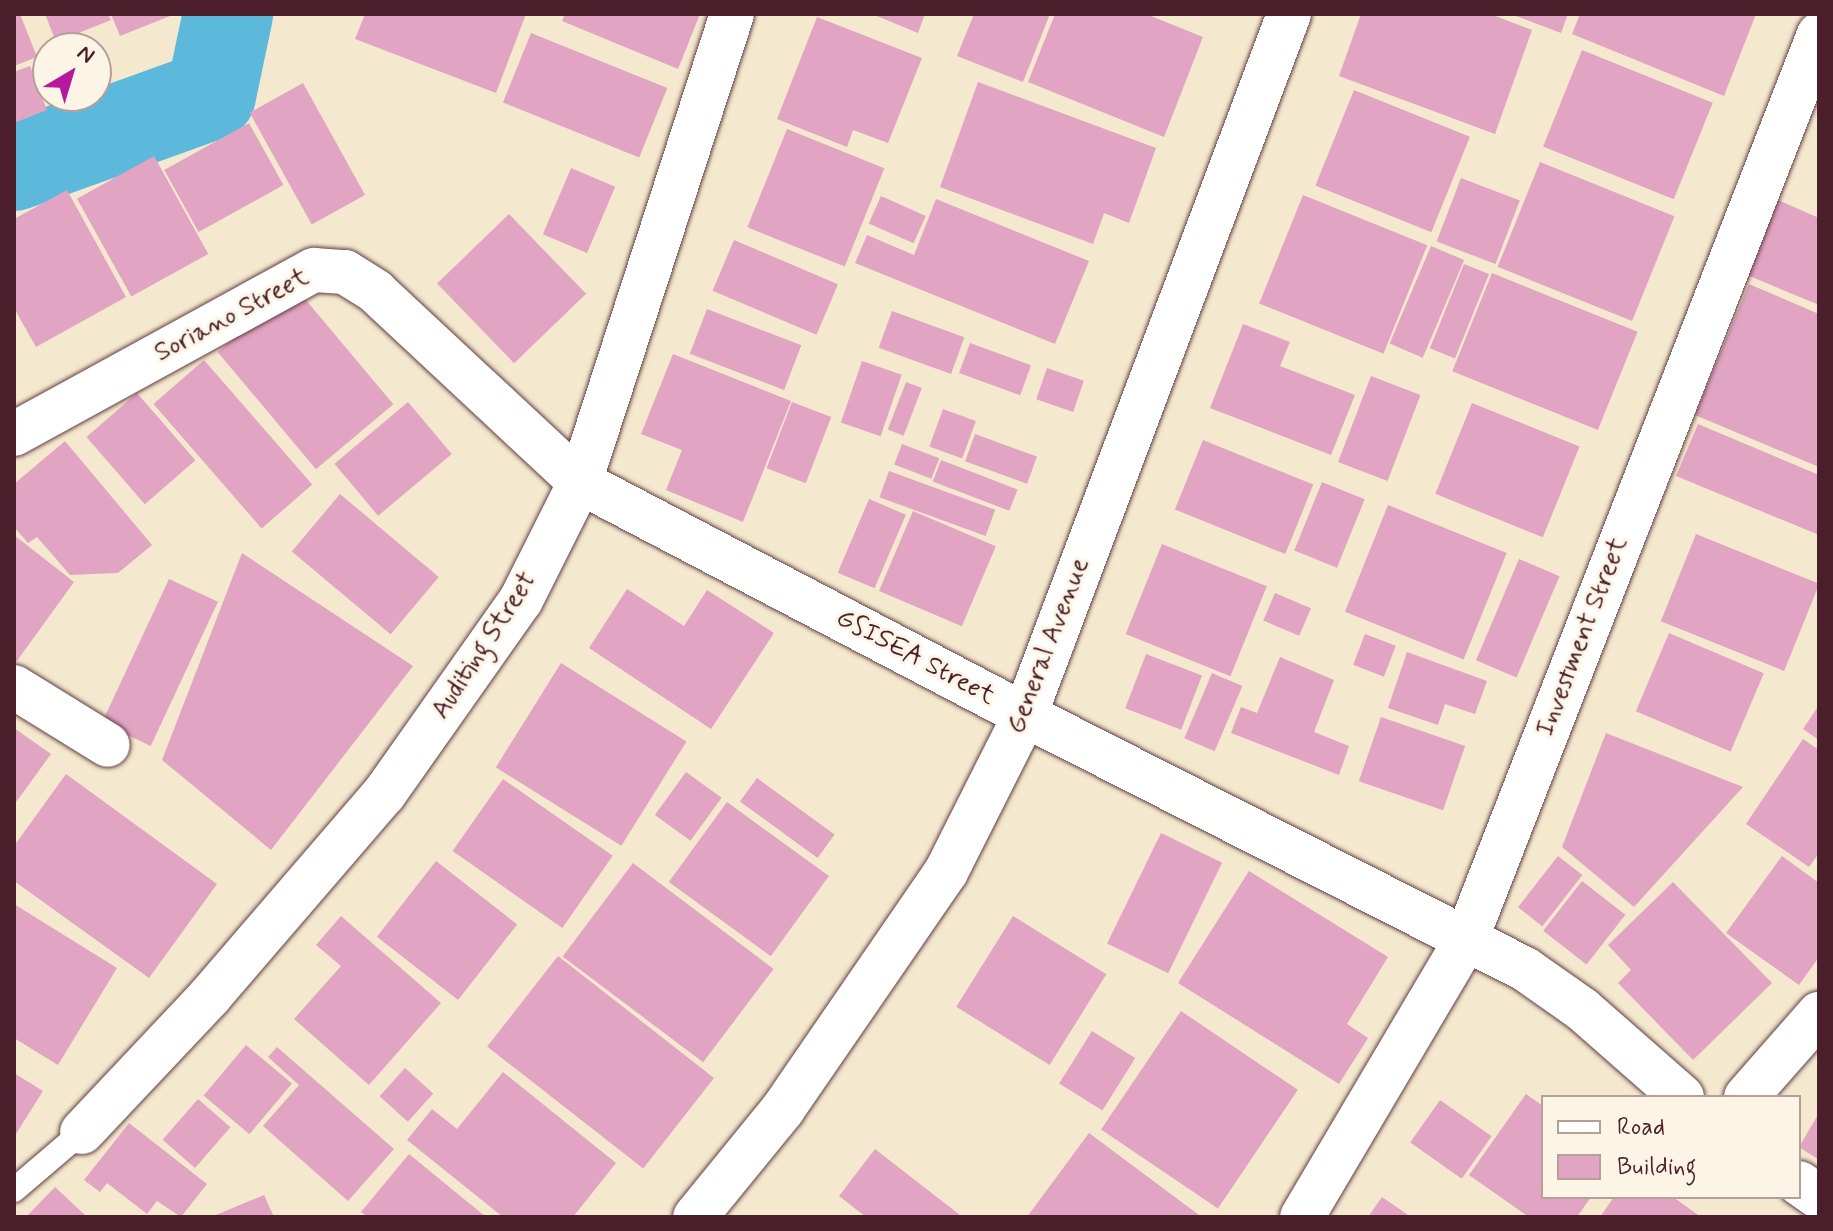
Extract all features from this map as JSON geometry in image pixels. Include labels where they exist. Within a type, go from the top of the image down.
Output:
[{"type":"street","name":"Auditing Street","points":[[82,1132],[210,996],[384,794],[521,600],[580,482],[732,14]]},
{"type":"street","name":"General Avenue","points":[[695,1217],[783,1109],[946,872],[1025,715],[1289,14]]},
{"type":"street","name":"Investment Street","points":[[1302,1217],[1466,940],[1819,34]]},
{"type":"street","name":"Soriano Street","points":[[14,434],[314,270],[345,272],[375,291],[580,482]]},
{"type":"street","name":"GSISEA Street","points":[[580,482],[1025,715],[1542,979],[1680,1095]]},
{"type":"street","points":[[14,687],[108,745]]},
{"type":"street","points":[[1748,1095],[1819,1014]]},
{"type":"street","points":[[1801,1184],[1819,1197]]},
{"type":"lane","points":[[14,1190],[82,1132]]},
{"type":"building","points":[[14,14],[20,14],[32,44],[32,59],[14,66]]},
{"type":"building","points":[[45,14],[108,14],[111,20],[81,32],[52,32]]},
{"type":"building","points":[[111,14],[175,14],[120,36]]},
{"type":"building","points":[[365,14],[526,14],[496,93],[355,39]]},
{"type":"building","points":[[565,14],[700,14],[678,69],[562,21]]},
{"type":"building","points":[[872,14],[925,14],[918,33]]},
{"type":"building","points":[[974,14],[1050,14],[1023,82],[957,56]]},
{"type":"building","points":[[1055,14],[1146,14],[1203,37],[1164,137],[1028,82]]},
{"type":"building","points":[[1361,14],[1490,14],[1532,30],[1495,134],[1339,76]]},
{"type":"building","points":[[1511,14],[1568,14],[1561,33]]},
{"type":"building","points":[[1580,14],[1756,14],[1724,96],[1572,34]]},
{"type":"building","points":[[817,17],[922,58],[888,143],[853,130],[847,147],[777,119]]},
{"type":"building","points":[[531,33],[667,88],[639,158],[503,103]]},
{"type":"building","points":[[1582,50],[1713,103],[1674,199],[1543,146]]},
{"type":"building","points":[[30,66],[32,112],[42,112],[14,123],[14,72]]},
{"type":"building","points":[[978,82],[1156,148],[1129,223],[1104,213],[1093,244],[940,187]]},
{"type":"building","points":[[303,83],[365,195],[312,225],[250,113]]},
{"type":"building","points":[[1354,90],[1470,137],[1431,232],[1315,185]]},
{"type":"building","points":[[249,123],[283,185],[199,232],[164,170]]},
{"type":"building","points":[[787,129],[884,168],[845,267],[747,227]]},
{"type":"building","points":[[154,156],[208,254],[131,297],[77,199]]},
{"type":"building","points":[[1540,162],[1674,216],[1632,321],[1498,267]]},
{"type":"building","points":[[571,168],[615,187],[587,253],[543,234]]},
{"type":"building","points":[[1461,178],[1520,201],[1495,264],[1437,241]]},
{"type":"building","points":[[67,190],[126,297],[36,347],[14,308],[14,219]]},
{"type":"building","points":[[1303,195],[1427,245],[1383,354],[1259,303]]},
{"type":"building","points":[[881,196],[926,216],[914,243],[869,223]]},
{"type":"building","points":[[936,199],[1089,261],[1055,344],[855,263],[867,235],[914,255]]},
{"type":"building","points":[[1778,200],[1819,218],[1819,305],[1747,275]]},
{"type":"building","points":[[509,214],[586,294],[514,363],[437,283]]},
{"type":"building","points":[[734,240],[838,284],[817,335],[713,291]]},
{"type":"building","points":[[1431,246],[1464,260],[1423,358],[1390,344]]},
{"type":"building","points":[[1464,264],[1489,274],[1455,358],[1430,348]]},
{"type":"building","points":[[1492,273],[1638,332],[1598,430],[1452,371]]},
{"type":"building","points":[[1749,284],[1819,314],[1819,467],[1695,415]]},
{"type":"building","points":[[295,287],[393,404],[316,469],[218,352]]},
{"type":"building","points":[[707,309],[801,345],[784,390],[690,354]]},
{"type":"building","points":[[892,311],[964,337],[951,374],[879,348]]},
{"type":"building","points":[[1243,324],[1290,342],[1280,366],[1355,395],[1331,455],[1210,408]]},
{"type":"building","points":[[970,343],[1031,365],[1020,395],[959,373]]},
{"type":"building","points":[[673,354],[791,401],[743,522],[666,490],[682,450],[641,434]]},
{"type":"building","points":[[204,360],[312,485],[262,528],[153,404]]},
{"type":"building","points":[[862,361],[902,375],[881,436],[841,422]]},
{"type":"building","points":[[1047,368],[1084,381],[1073,412],[1036,399]]},
{"type":"building","points":[[1371,376],[1420,395],[1388,481],[1338,462]]},
{"type":"building","points":[[906,382],[922,388],[904,436],[888,430]]},
{"type":"building","points":[[137,393],[195,460],[145,504],[86,437]]},
{"type":"building","points":[[408,402],[452,454],[378,516],[334,464]]},
{"type":"building","points":[[792,402],[831,417],[806,483],[767,468]]},
{"type":"building","points":[[1472,403],[1580,446],[1543,537],[1435,494]]},
{"type":"building","points":[[943,409],[976,421],[962,459],[929,447]]},
{"type":"building","points":[[1698,424],[1819,475],[1819,535],[1676,476]]},
{"type":"building","points":[[975,434],[1037,457],[1027,484],[965,461]]},
{"type":"building","points":[[1203,440],[1313,485],[1285,554],[1175,510]]},
{"type":"building","points":[[65,441],[152,545],[118,573],[70,575],[37,537],[28,543],[14,527],[14,484]]},
{"type":"building","points":[[902,444],[939,458],[931,479],[894,465]]},
{"type":"building","points":[[941,460],[1018,489],[1009,511],[933,481]]},
{"type":"building","points":[[889,471],[995,510],[986,536],[879,497]]},
{"type":"building","points":[[1322,482],[1365,499],[1337,568],[1294,551]]},
{"type":"building","points":[[340,494],[439,577],[391,634],[292,551]]},
{"type":"building","points":[[869,499],[906,515],[875,588],[838,573]]},
{"type":"building","points":[[1388,505],[1507,553],[1464,660],[1345,612]]},
{"type":"building","points":[[913,511],[996,546],[962,626],[879,591]]},
{"type":"building","points":[[1696,534],[1819,584],[1784,671],[1661,621]]},
{"type":"building","points":[[14,535],[74,582],[14,665]]},
{"type":"building","points":[[1162,544],[1267,586],[1230,676],[1126,634]]},
{"type":"building","points":[[242,553],[413,666],[271,850],[162,760]]},
{"type":"building","points":[[1519,559],[1560,576],[1517,677],[1476,660]]},
{"type":"building","points":[[169,579],[218,602],[151,746],[102,723]]},
{"type":"building","points":[[627,589],[684,626],[707,590],[774,633],[711,729],[589,648]]},
{"type":"building","points":[[1275,593],[1311,608],[1299,636],[1263,621]]},
{"type":"building","points":[[1669,633],[1764,673],[1731,751],[1636,711]]},
{"type":"building","points":[[1365,634],[1396,646],[1384,677],[1353,665]]},
{"type":"building","points":[[1407,652],[1487,681],[1475,714],[1445,704],[1438,725],[1388,708]]},
{"type":"building","points":[[1146,654],[1202,676],[1181,730],[1125,708]]},
{"type":"building","points":[[1280,657],[1334,680],[1314,732],[1349,746],[1339,775],[1231,733],[1241,707],[1257,713]]},
{"type":"building","points":[[561,663],[687,741],[621,846],[496,767]]},
{"type":"building","points":[[1212,673],[1242,686],[1215,751],[1184,738]]},
{"type":"building","points":[[1819,705],[1819,740],[1803,729]]},
{"type":"building","points":[[1381,717],[1465,746],[1443,810],[1359,781]]},
{"type":"building","points":[[14,728],[51,754],[14,805]]},
{"type":"building","points":[[1606,733],[1743,787],[1634,907],[1562,847]]},
{"type":"building","points":[[1803,739],[1819,750],[1819,853],[1809,867],[1746,824]]},
{"type":"building","points":[[686,772],[722,798],[690,841],[655,815]]},
{"type":"building","points":[[66,774],[217,884],[149,978],[14,881],[14,846]]},
{"type":"building","points":[[757,778],[835,834],[818,858],[740,801]]},
{"type":"building","points":[[503,779],[613,856],[562,928],[453,851]]},
{"type":"building","points":[[727,802],[829,876],[771,956],[669,882]]},
{"type":"building","points":[[1161,833],[1222,863],[1168,973],[1107,944]]},
{"type":"building","points":[[1558,856],[1582,875],[1542,926],[1518,907]]},
{"type":"building","points":[[1782,856],[1819,883],[1819,957],[1799,985],[1726,933]]},
{"type":"building","points":[[436,861],[517,924],[458,1000],[377,937]]},
{"type":"building","points":[[633,863],[774,969],[703,1062],[563,956]]},
{"type":"building","points":[[1249,871],[1388,957],[1347,1024],[1368,1038],[1339,1084],[1178,983]]},
{"type":"building","points":[[1582,881],[1625,915],[1587,965],[1543,931]]},
{"type":"building","points":[[1673,882],[1772,983],[1693,1060],[1618,983],[1631,970],[1608,945]]},
{"type":"building","points":[[14,904],[117,968],[58,1065],[14,1038]]},
{"type":"building","points":[[341,916],[441,1003],[369,1085],[294,1019],[341,966],[316,945]]},
{"type":"building","points":[[1013,916],[1106,974],[1050,1065],[956,1007]]},
{"type":"building","points":[[558,956],[714,1078],[643,1169],[487,1047]]},
{"type":"building","points":[[1181,1011],[1298,1090],[1218,1208],[1101,1130]]},
{"type":"building","points":[[1092,1031],[1135,1058],[1102,1111],[1059,1084]]},
{"type":"building","points":[[246,1045],[292,1084],[250,1134],[204,1096]]},
{"type":"building","points":[[277,1047],[394,1149],[348,1201],[263,1126],[299,1085],[268,1057]]},
{"type":"building","points":[[405,1068],[433,1093],[408,1122],[380,1096]]},
{"type":"building","points":[[503,1072],[616,1163],[573,1217],[503,1217],[407,1140],[432,1109],[457,1129]]},
{"type":"building","points":[[14,1073],[43,1091],[14,1137]]},
{"type":"building","points":[[1526,1094],[1541,1105],[1541,1199],[1590,1199],[1577,1217],[1529,1217],[1469,1175]]},
{"type":"building","points":[[198,1099],[230,1127],[195,1168],[163,1140]]},
{"type":"building","points":[[1440,1100],[1492,1136],[1462,1179],[1410,1143]]},
{"type":"building","points":[[1819,1113],[1819,1160],[1801,1148]]},
{"type":"building","points":[[129,1123],[207,1184],[181,1217],[157,1201],[147,1214],[107,1183],[100,1192],[84,1180]]},
{"type":"building","points":[[1089,1133],[1199,1215],[1027,1217]]},
{"type":"building","points":[[875,1149],[960,1215],[866,1217],[839,1196]]},
{"type":"building","points":[[409,1154],[486,1217],[368,1217],[361,1212]]},
{"type":"building","points":[[55,1187],[87,1217],[26,1217]]},
{"type":"building","points":[[264,1195],[274,1217],[211,1217]]},
{"type":"building","points":[[1382,1197],[1411,1217],[1368,1217]]},
{"type":"building","points":[[1613,1199],[1676,1199],[1701,1217],[1600,1217]]},
{"type":"waterway","points":[[14,166],[211,95],[228,14]]}]
